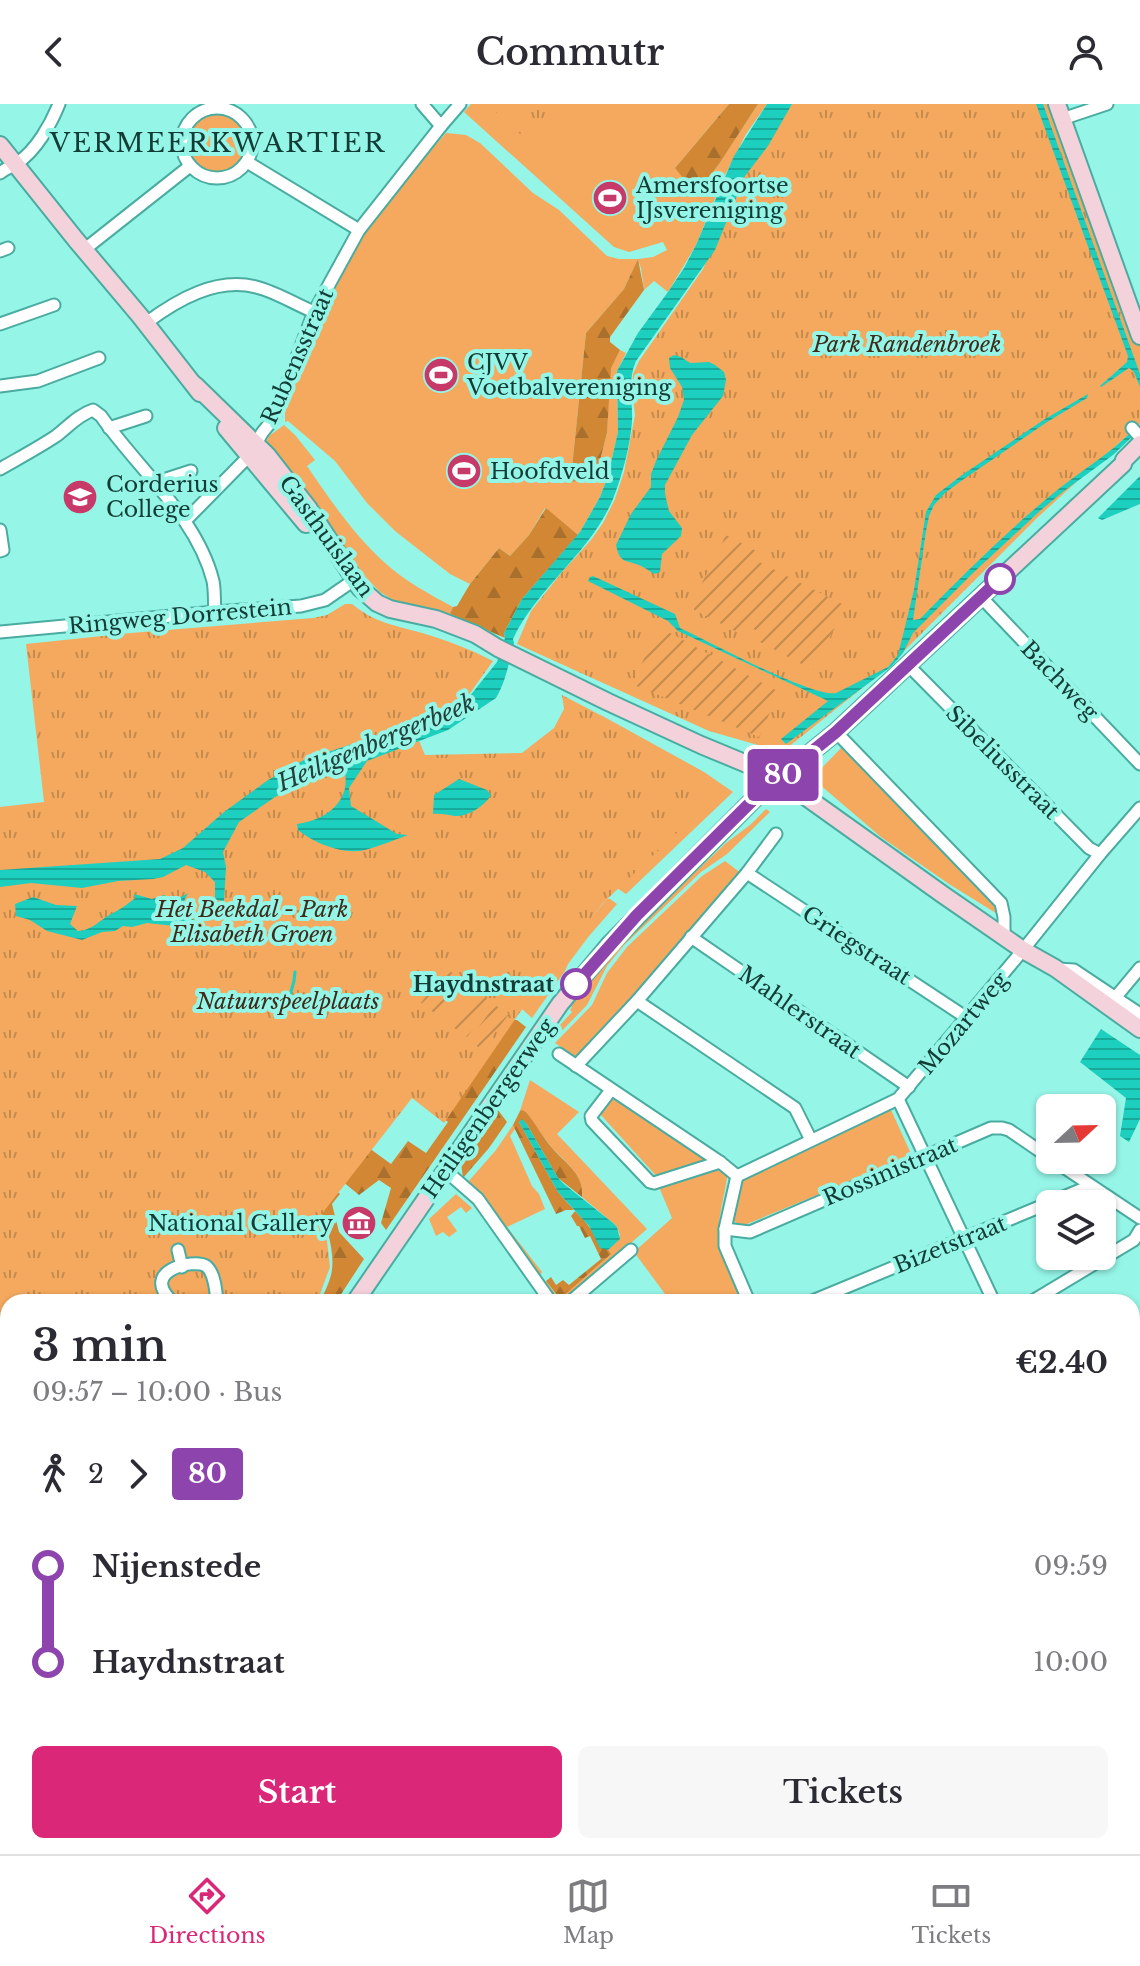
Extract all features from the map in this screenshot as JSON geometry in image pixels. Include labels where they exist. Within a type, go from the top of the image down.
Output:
[{"type":"main road","points":[[1060,112],[1140,336]]},
{"type":"main road","name":"Gasthuislaan","points":[[0,145],[195,385],[253,449],[369,608],[386,617],[504,651],[777,779],[1140,1029]]},
{"type":"main road","name":"Heiligenbergerweg","points":[[361,1294],[560,1004],[637,915],[756,797],[816,750],[909,666],[1123,464],[1138,436]]},
{"type":"main road","name":"Heiligenbergerweg","points":[[1123,464],[1140,453]]},
{"type":"street","points":[[0,173],[16,164],[40,139],[59,104]]},
{"type":"street","points":[[422,104],[441,126]]},
{"type":"street","name":"Rubensstraat","points":[[185,521],[253,449],[274,418],[314,312],[359,230],[460,104]]},
{"type":"street","points":[[1060,112],[1107,104]]},
{"type":"street","points":[[206,107],[228,109],[237,114],[251,131],[253,142],[247,162],[240,171],[220,179],[199,173],[184,156],[183,133],[188,123],[206,107]]},
{"type":"street","points":[[247,162],[359,230]]},
{"type":"street","points":[[85,249],[190,166]]},
{"type":"street","points":[[146,323],[185,296],[216,287],[239,285],[258,287],[314,312]]},
{"type":"street","points":[[0,324],[54,305]]},
{"type":"street","points":[[0,386],[38,381],[99,358]]},
{"type":"street","points":[[0,469],[93,410],[185,521],[201,549],[213,581],[215,612]]},
{"type":"street","points":[[109,428],[146,416]]},
{"type":"street","points":[[154,483],[191,471]]},
{"type":"street","points":[[0,530],[3,550],[0,551]]},
{"type":"street","name":"Ringweg Dorrestein","points":[[0,632],[301,606],[325,600],[350,583]]},
{"type":"street","name":"Bachweg","points":[[981,597],[1140,764]]},
{"type":"street","name":"Sibeliusstraat","points":[[909,666],[1089,848],[1100,854]]},
{"type":"street","points":[[836,732],[1001,903],[1004,936]]},
{"type":"street","name":"Mozartweg","points":[[737,1176],[898,1099],[1140,808]]},
{"type":"street","points":[[576,1066],[637,1001],[747,873],[776,834]]},
{"type":"street","name":"Griegstraat","points":[[747,873],[967,1018]]},
{"type":"street","name":"Mahlerstraat","points":[[691,937],[909,1087]]},
{"type":"street","points":[[1055,968],[1074,970],[1140,1014]]},
{"type":"street","points":[[1115,998],[1140,968]]},
{"type":"street","points":[[637,1001],[795,1108],[811,1140]]},
{"type":"street","points":[[559,1054],[737,1176],[725,1229],[725,1246],[746,1294]]},
{"type":"street","points":[[611,1090],[591,1116],[592,1121],[650,1182],[720,1162]]},
{"type":"street","points":[[898,1099],[990,1294]]},
{"type":"street","name":"Rossinistraat","points":[[725,1229],[750,1232],[991,1128],[1009,1130],[1036,1148]]},
{"type":"street","points":[[446,1171],[478,1199],[545,1294]]},
{"type":"street","name":"Rossinistraat","points":[[1073,1174],[1140,1218]]},
{"type":"street","name":"Bizetstraat","points":[[830,1294],[1090,1186]]},
{"type":"street","points":[[1045,1294],[1138,1240]]},
{"type":"street","points":[[178,1250],[182,1267]]},
{"type":"street","points":[[579,1294],[631,1250]]},
{"type":"street","points":[[165,1294],[162,1280],[168,1271],[196,1264],[207,1267],[215,1294]]},
{"type":"green space","name":"CJVV Voetbalvereniging","points":[[471,104],[729,104],[675,168],[707,182],[758,104],[767,104],[746,134],[723,179],[696,245],[668,292],[654,281],[644,290],[638,260],[624,289],[586,333],[571,477],[567,481],[597,472],[607,433],[610,368],[620,350],[626,353],[617,371],[618,432],[608,476],[580,532],[578,535],[545,508],[529,535],[510,556],[499,548],[470,584],[450,574],[395,531],[367,503],[335,461],[288,421],[285,422],[285,412],[320,318],[361,238],[446,133],[466,135],[480,143],[533,193],[559,210],[607,256],[638,259],[653,257],[667,250],[663,242],[629,252],[614,247],[464,112]]},
{"type":"green space","points":[[487,104],[568,104],[531,144]]},
{"type":"green space","points":[[729,104],[758,104],[697,195],[675,168]]},
{"type":"green space","name":"Park Randenbroek","points":[[786,104],[1050,104],[1097,239],[1140,344],[1140,424],[1038,517],[886,669],[782,752],[709,731],[517,644],[531,611],[591,540],[615,499],[624,472],[635,415],[633,374],[703,269],[742,173]]},
{"type":"green space","points":[[217,109],[230,112],[240,119],[247,129],[250,142],[247,155],[240,165],[230,172],[217,175],[204,172],[194,165],[187,155],[184,142],[187,129],[194,119],[204,112]]},
{"type":"green space","points":[[638,259],[644,290],[610,337],[610,342],[620,350],[611,368],[607,433],[597,472],[592,480],[567,482],[571,477],[586,333],[624,289]]},
{"type":"green space","points":[[284,425],[315,460],[307,466],[363,541],[401,576],[453,607],[450,614],[398,603],[380,592],[353,564],[265,444],[269,436]]},
{"type":"green space","points":[[546,508],[578,535],[522,599],[504,633],[505,638],[450,614],[499,548],[510,556],[529,535]]},
{"type":"green space","points":[[726,535],[756,551],[753,559],[846,606],[813,670],[758,641],[761,633],[742,623],[737,632],[694,610],[694,599]]},
{"type":"green space","name":"Het Beekdal - Park Elisabeth Groen","points":[[345,604],[352,604],[385,623],[449,642],[493,661],[468,696],[411,722],[425,755],[522,753],[554,728],[564,709],[562,695],[604,717],[721,791],[603,903],[518,1015],[444,1123],[412,1098],[321,1215],[330,1267],[320,1294],[0,1294],[0,807],[44,802],[26,644],[327,615]]},
{"type":"green space","points":[[659,627],[779,692],[759,737],[632,684]]},
{"type":"green space","points":[[599,714],[704,772],[733,792],[626,894],[617,888],[719,791]]},
{"type":"green space","points":[[844,745],[1000,908],[999,915],[881,837],[812,778]]},
{"type":"green space","points":[[766,809],[770,812],[727,854],[701,872],[624,945],[607,966],[587,1005],[552,1041],[549,1039],[572,1012],[570,1006],[616,947]]},
{"type":"green space","points":[[725,861],[742,874],[582,1055],[576,1057],[555,1043],[592,1005],[607,973],[627,947],[702,876]]},
{"type":"green space","points":[[607,899],[617,904],[568,964],[532,1018],[522,1009],[560,955]]},
{"type":"green space","points":[[446,968],[467,984],[442,1019],[421,1003]]},
{"type":"green space","points":[[476,990],[493,1002],[467,1037],[450,1025]]},
{"type":"green space","points":[[495,1005],[509,1014],[482,1050],[469,1040]]},
{"type":"green space","points":[[513,1020],[526,1027],[386,1230],[381,1223],[391,1188],[379,1180],[359,1195],[342,1181],[369,1148],[391,1164],[408,1141],[426,1153],[448,1122],[411,1094]]},
{"type":"green space","points":[[530,1080],[579,1112],[557,1134],[647,1229],[572,1294],[565,1294],[610,1255],[608,1250],[620,1235],[613,1223],[582,1197],[580,1181],[572,1168],[549,1144],[526,1112],[520,1111]]},
{"type":"green space","points":[[610,1096],[615,1096],[704,1156],[705,1164],[660,1180],[600,1114]]},
{"type":"green space","points":[[498,1110],[507,1122],[463,1178],[461,1163]]},
{"type":"green space","points":[[522,1110],[577,1176],[582,1197],[558,1178],[526,1123],[519,1122],[558,1192],[574,1210],[556,1214],[513,1125]]},
{"type":"green space","points":[[891,1110],[912,1156],[747,1224],[740,1226],[734,1221],[737,1197],[744,1180]]},
{"type":"green space","points":[[513,1125],[515,1129],[510,1136],[545,1209],[507,1227],[541,1274],[537,1274],[467,1183]]},
{"type":"green space","points":[[299,1160],[340,1194],[332,1204],[339,1232],[364,1259],[341,1294],[324,1294],[331,1275],[331,1247]]},
{"type":"green space","points":[[718,1166],[725,1172],[719,1235],[740,1294],[665,1294],[634,1252],[672,1218],[659,1187]]},
{"type":"green space","points":[[456,1194],[472,1208],[466,1213],[461,1207],[447,1217],[457,1231],[449,1237],[443,1232],[436,1236],[429,1219]]},
{"type":"green space","points":[[575,1211],[611,1254],[566,1294],[556,1294],[546,1281],[551,1277],[556,1285],[563,1280],[569,1285],[601,1259],[590,1236],[585,1238],[571,1216]]},
{"type":"green space","points":[[546,1281],[555,1294],[551,1294]]},
{"type":"water","name":"Heiligenbergerbeek","points":[[767,104],[792,104],[768,146],[745,176],[715,250],[636,361],[631,384],[629,441],[613,499],[591,537],[524,620],[513,639],[507,671],[496,698],[448,730],[367,761],[349,788],[351,806],[397,834],[408,835],[365,850],[348,851],[320,843],[298,830],[297,824],[327,814],[340,800],[346,780],[344,769],[330,768],[275,797],[239,822],[223,852],[226,867],[224,901],[215,900],[215,882],[205,872],[186,865],[163,877],[82,888],[31,883],[0,887],[0,870],[160,859],[183,848],[224,812],[268,780],[304,760],[444,710],[469,697],[497,662],[504,633],[522,599],[580,532],[600,497],[618,432],[617,371],[638,333],[684,268],[734,156]]},
{"type":"water","points":[[1036,104],[1043,104],[1140,374],[1140,387],[1129,368],[1100,386],[1127,362],[1128,356]]},
{"type":"water","points":[[674,355],[690,363],[709,362],[724,372],[726,380],[723,396],[692,435],[665,485],[669,511],[682,528],[681,536],[662,554],[660,572],[654,574],[622,559],[616,545],[631,514],[651,487],[651,474],[684,400],[682,387],[670,368],[669,358]]},
{"type":"water","points":[[1088,394],[1087,398],[961,481],[934,505],[926,531],[913,620],[920,619],[1042,502],[1129,434],[1133,436],[1041,510],[973,573],[913,633],[892,666],[786,744],[781,739],[828,701],[678,631],[668,621],[588,581],[593,576],[675,614],[680,628],[760,667],[806,687],[836,693],[888,667],[898,655],[914,590],[926,512],[936,495],[1045,419]]},
{"type":"water","points":[[1140,476],[1140,504],[1102,520],[1098,518]]},
{"type":"water","points":[[459,779],[487,790],[491,795],[480,807],[465,815],[433,814],[434,795]]},
{"type":"water","points":[[188,893],[183,911],[206,932],[202,938],[175,926],[147,923],[123,926],[82,940],[47,931],[30,920],[16,916],[15,904],[33,897],[56,905],[77,906],[70,924],[78,931],[93,926],[124,906],[135,898],[134,894],[152,899],[164,895],[182,897]]},
{"type":"water","points":[[1101,1029],[1140,1055],[1140,1119],[1129,1142],[1120,1136],[1126,1098],[1080,1062]]},
{"type":"water","points":[[522,1119],[558,1178],[617,1227],[620,1239],[608,1250],[600,1248],[589,1226],[558,1192],[519,1122]]},
{"type":"waterway","points":[[289,999],[295,972]]},
{"type":"bus line","name":"80","points":[[576,984],[637,915],[756,797],[816,750],[1000,579]]},
{"type":"place","name":"Amersfoortse IJsvereniging","points":[[610,198]]},
{"type":"place","name":"CJVV Voetbalvereniging","points":[[441,375]]},
{"type":"place","name":"Hoofdveld","points":[[464,471]]},
{"type":"place","name":"Corderius College","points":[[80,497]]},
{"type":"place","name":"Haydnstraat","points":[[576,984]]},
{"type":"place","name":"National Gallery","points":[[359,1223]]},
{"type":"district","name":"VERMEERKWARTIER","points":[[218,143]]},
{"type":"park label","name":"Natuurspeelplaats","points":[[288,1001]]}]
